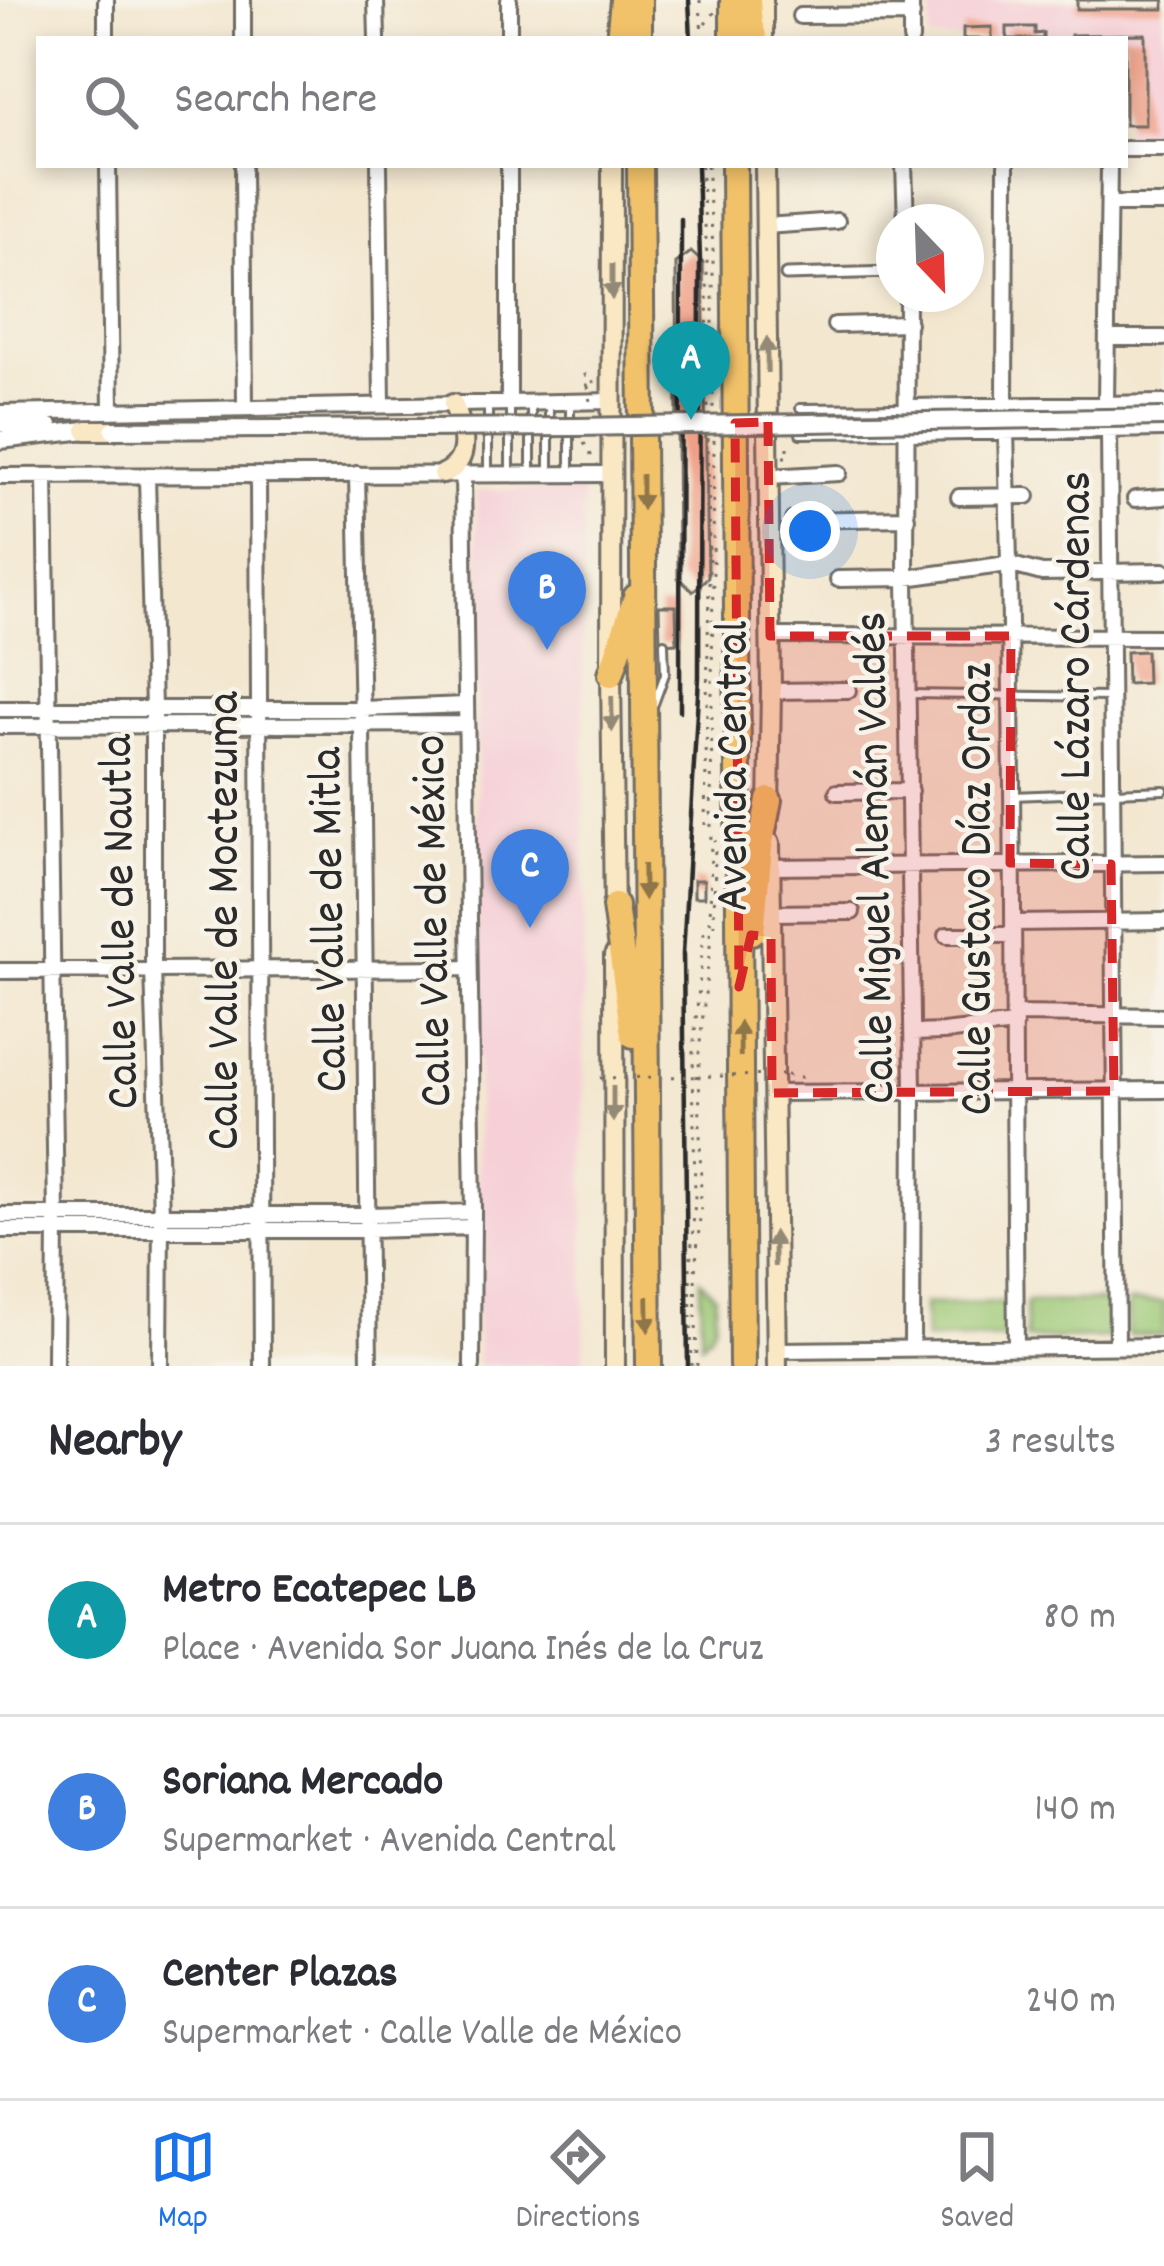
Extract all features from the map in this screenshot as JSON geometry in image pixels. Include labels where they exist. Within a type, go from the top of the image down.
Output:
[{"type":"highway","points":[[616,36],[623,0]]},
{"type":"highway","points":[[639,0],[639,36]]},
{"type":"highway","points":[[733,0],[733,36]]},
{"type":"highway","points":[[748,0],[750,24],[757,36]]},
{"type":"highway","name":"Avenida Central","points":[[640,168],[649,1366]]},
{"type":"highway","name":"Avenida Central","points":[[734,168],[742,1366]]},
{"type":"highway","points":[[611,674],[643,578]]},
{"type":"highway","points":[[739,987],[754,926],[769,800]]},
{"type":"highway","points":[[615,906],[646,1129]]},
{"type":"main road","points":[[611,0],[615,36]]},
{"type":"main road","points":[[759,36],[763,0]]},
{"type":"main road","points":[[612,168],[615,1366]]},
{"type":"main road","name":"Avenida Central","points":[[765,168],[765,226],[776,276],[769,477],[769,800],[777,1358]]},
{"type":"main road","points":[[453,404],[464,443],[453,474]]},
{"type":"main road","points":[[86,430],[112,420]]},
{"type":"street","points":[[106,0],[106,36]]},
{"type":"street","points":[[243,0],[243,36]]},
{"type":"street","points":[[376,0],[377,36]]},
{"type":"street","points":[[509,0],[509,36]]},
{"type":"street","points":[[800,16],[912,8]]},
{"type":"street","points":[[1128,149],[1164,149]]},
{"type":"street","points":[[108,168],[112,420]]},
{"type":"street","points":[[243,168],[244,407]]},
{"type":"street","points":[[379,168],[382,405]]},
{"type":"street","points":[[509,168],[509,403]]},
{"type":"street","points":[[904,168],[905,204]]},
{"type":"street","points":[[1005,404],[1006,168]]},
{"type":"street","name":"Calle Lázaro Cárdenas","points":[[1106,404],[1109,168]]},
{"type":"street","points":[[1108,204],[1164,204]]},
{"type":"street","points":[[765,226],[837,221]]},
{"type":"street","points":[[776,276],[876,273]]},
{"type":"street","name":"Calle Miguel Alemán Valdés","points":[[908,312],[912,1349]]},
{"type":"street","points":[[835,325],[908,323]]},
{"type":"street","points":[[1107,338],[1164,338]]},
{"type":"street","points":[[112,420],[244,407],[612,401]]},
{"type":"street","points":[[909,407],[1164,403]]},
{"type":"street","points":[[0,413],[112,420],[576,427],[1164,417]]},
{"type":"street","points":[[0,423],[86,430]]},
{"type":"street","name":"Calle Lázaro Cárdenas","points":[[1109,429],[1117,1346]]},
{"type":"street","points":[[908,433],[1164,429]]},
{"type":"street","points":[[0,440],[86,430]]},
{"type":"street","name":"Calle Gustavo Díaz Ordaz","points":[[1006,430],[1016,1347]]},
{"type":"street","name":"Calle Valle de Mitla","points":[[356,473],[369,1366]]},
{"type":"street","points":[[769,477],[839,473]]},
{"type":"street","name":"Calle Valle de México","points":[[453,474],[465,705],[472,1366]]},
{"type":"street","points":[[0,476],[612,474]]},
{"type":"street","name":"Calle Valle de Moctezuma","points":[[258,475],[262,1366]]},
{"type":"street","points":[[45,476],[55,1366]]},
{"type":"street","name":"Calle Valle de Nautla","points":[[147,477],[160,1366]]},
{"type":"street","points":[[959,496],[1027,496]]},
{"type":"street","points":[[1135,499],[1164,497]]},
{"type":"street","points":[[793,520],[907,518]]},
{"type":"street","points":[[838,578],[906,578],[1008,564],[1042,573],[1164,571]]},
{"type":"street","points":[[770,636],[1164,637]]},
{"type":"street","points":[[771,691],[848,690]]},
{"type":"street","points":[[0,709],[465,705]]},
{"type":"street","points":[[0,727],[465,724]]},
{"type":"street","points":[[837,792],[910,791]]},
{"type":"street","points":[[771,866],[1164,862]]},
{"type":"street","points":[[771,913],[852,912]]},
{"type":"street","points":[[1112,922],[1164,921]]},
{"type":"street","name":"Calle Lázaro Cárdenas","points":[[947,935],[1112,922]]},
{"type":"street","points":[[0,971],[469,968]]},
{"type":"street","points":[[912,1033],[944,1033],[1015,1019],[1164,1016]]},
{"type":"street","points":[[772,1093],[1164,1090]]},
{"type":"street","points":[[0,1215],[56,1222]]},
{"type":"street","points":[[0,1230],[56,1222],[473,1219]]},
{"type":"street","points":[[1052,1346],[1052,1366]]},
{"type":"street","points":[[777,1358],[867,1358],[912,1349],[1156,1346],[1149,1366]]},
{"type":"street","points":[[960,1348],[960,1366]]},
{"type":"lane","points":[[570,402],[570,474]]},
{"type":"lane","points":[[509,403],[510,474]]},
{"type":"lane","points":[[531,403],[531,474]]},
{"type":"lane","points":[[549,403],[549,474]]},
{"type":"lane","points":[[488,404],[488,474]]},
{"type":"lane","points":[[800,408],[909,407]]},
{"type":"lane","points":[[800,434],[908,433]]},
{"type":"lane","points":[[643,735],[665,674],[664,644]]},
{"type":"lane","points":[[909,694],[1110,698]]},
{"type":"lane","points":[[1010,796],[1164,790]]},
{"type":"path","points":[[698,36],[700,0]]},
{"type":"path","points":[[704,168],[712,248],[713,415]]},
{"type":"path","points":[[704,168],[709,560],[705,825]]},
{"type":"path","points":[[584,393],[594,388],[590,375],[584,379],[588,386],[591,412]]},
{"type":"path","points":[[694,1366],[701,1208],[699,1053],[710,946],[714,439]]},
{"type":"path","points":[[584,461],[590,461],[591,455],[582,446],[586,452]]},
{"type":"path","points":[[714,926],[715,841]]},
{"type":"path","points":[[694,1366],[690,1271],[693,1054],[704,932]]},
{"type":"path","points":[[600,1078],[805,1077]]},
{"type":"highlighted area","points":[[768,422],[770,636],[1011,636],[1010,863],[1111,864],[1114,1091],[772,1093],[771,937],[751,935],[739,987],[735,423]]},
{"type":"shaded area","points":[[930,0],[1164,0],[1164,135],[1128,135],[1128,36],[930,36]]},
{"type":"shaded area","points":[[583,489],[584,1366],[478,1366],[477,490]]},
{"type":"green space","points":[[700,1280],[715,1295],[713,1327],[701,1343]]},
{"type":"green space","points":[[1109,1301],[1109,1338],[1026,1339],[1026,1302]]},
{"type":"green space","points":[[1010,1302],[1011,1338],[925,1340],[924,1304]]},
{"type":"green space","points":[[1128,1302],[1164,1302],[1164,1335],[1128,1335]]},
{"type":"building","points":[[1077,0],[1164,0],[1164,9],[1077,9]]},
{"type":"building","points":[[992,27],[992,36],[963,36],[963,28]]},
{"type":"building","points":[[1007,27],[1035,27],[1035,34],[1043,33],[1043,36],[1007,36]]},
{"type":"building","points":[[1145,34],[1145,125],[1128,125],[1128,36],[1071,35]]},
{"type":"building","points":[[691,252],[703,263],[708,577],[693,591],[678,578],[676,263]]},
{"type":"building","points":[[659,606],[676,606],[677,643],[660,644]]},
{"type":"building","points":[[1146,651],[1147,683],[1127,684],[1126,652]]},
{"type":"building","points":[[694,880],[704,880],[704,897],[694,897]]},
{"type":"railway","points":[[689,0],[691,36]]},
{"type":"railway","points":[[688,1366],[683,954],[699,677],[697,168]]},
{"type":"railway","points":[[680,711],[681,219]]},
{"type":"place","name":"Metro Ecatepec LB","points":[[691,420]]},
{"type":"place","name":"Soriana Mercado","points":[[547,650]]},
{"type":"place","name":"Center Plazas","points":[[530,928]]}]
